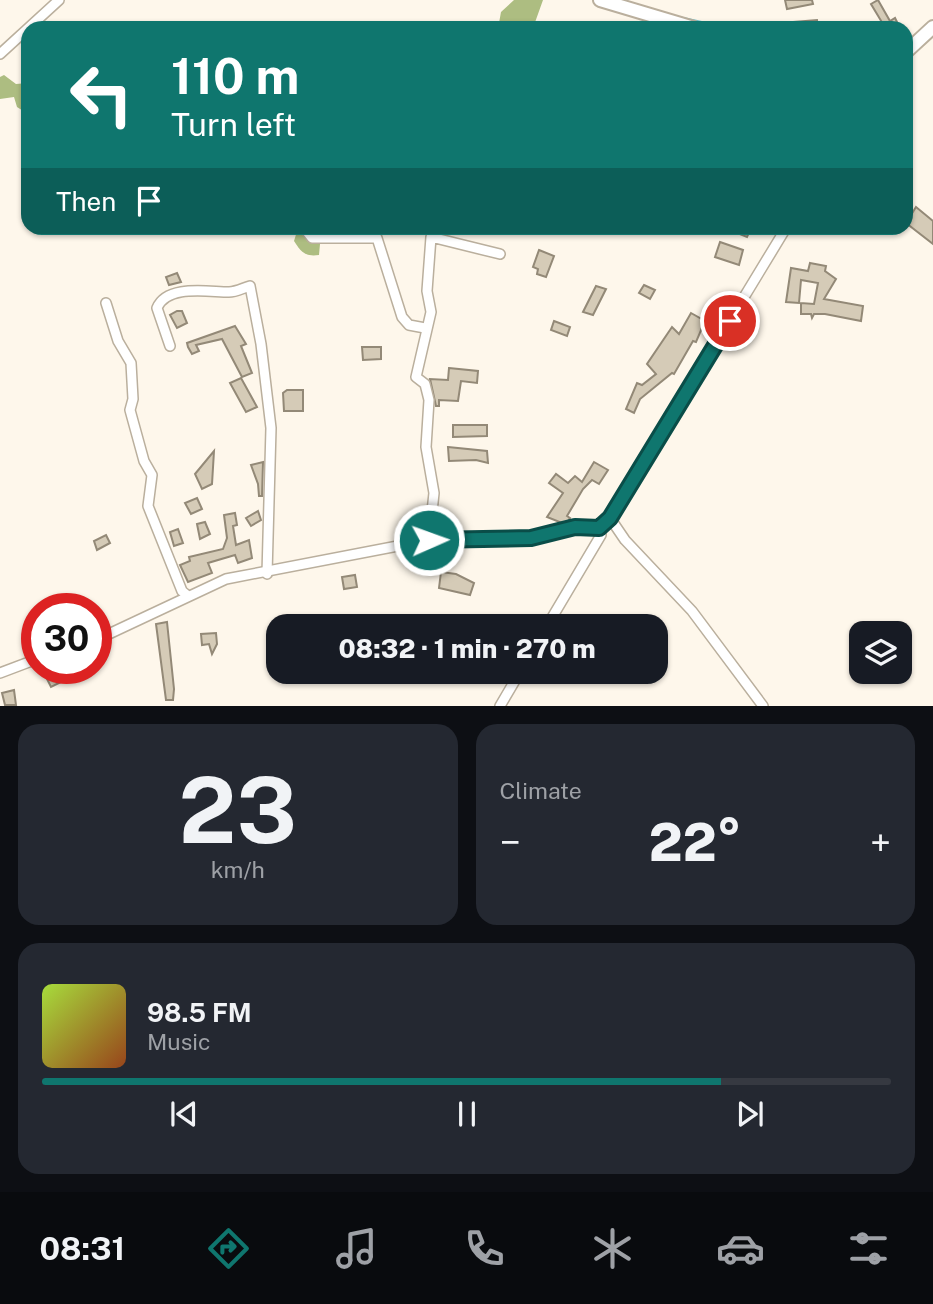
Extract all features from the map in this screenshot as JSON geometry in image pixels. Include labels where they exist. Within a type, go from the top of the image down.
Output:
[{"type":"street","points":[[36,21],[59,0]]},
{"type":"street","points":[[600,0],[670,21]]},
{"type":"street","points":[[913,46],[933,27]]},
{"type":"street","points":[[0,54],[21,35]]},
{"type":"street","points":[[310,235],[312,238],[377,238],[402,317],[409,324],[425,328]]},
{"type":"street","points":[[112,632],[226,579],[267,574],[429,540],[531,538],[575,527],[599,528],[610,518],[782,235]]},
{"type":"street","points":[[429,540],[434,493],[426,447],[429,400],[425,384],[416,377],[425,328],[431,312],[427,291],[431,237],[500,254]]},
{"type":"street","points":[[170,346],[157,308],[159,302],[169,295],[201,290],[231,292],[250,286],[261,344],[271,428],[267,574]]},
{"type":"street","points":[[106,303],[118,341],[131,363],[133,399],[130,410],[144,461],[152,475],[148,506],[182,591],[188,596]]},
{"type":"street","points":[[610,518],[625,540],[692,611],[763,705]]},
{"type":"street","points":[[554,614],[601,536],[599,528]]},
{"type":"street","points":[[0,673],[21,665]]},
{"type":"street","points":[[500,705],[513,684]]},
{"type":"green space","points":[[514,0],[543,0],[536,21],[499,21],[501,12]]},
{"type":"green space","points":[[4,75],[16,84],[21,84],[21,110],[17,107],[14,97],[0,99],[0,77]]},
{"type":"green space","points":[[296,235],[314,235],[320,244],[319,255],[304,253],[294,241]]},
{"type":"building","points":[[785,0],[812,0],[813,4],[787,9]]},
{"type":"building","points":[[878,0],[890,21],[881,21],[871,4]]},
{"type":"building","points":[[916,207],[933,221],[933,244],[913,228],[913,212]]},
{"type":"building","points":[[720,242],[743,250],[739,265],[715,257]]},
{"type":"building","points":[[539,250],[554,256],[546,277],[537,274],[538,269],[533,267]]},
{"type":"building","points":[[810,263],[826,266],[825,271],[836,279],[824,299],[863,306],[861,321],[825,314],[814,314],[812,318],[811,314],[801,314],[801,303],[814,304],[818,283],[801,280],[799,303],[786,302],[791,268],[808,271]]},
{"type":"building","points":[[177,273],[181,282],[169,285],[166,277]]},
{"type":"building","points":[[644,285],[655,290],[650,299],[639,293]]},
{"type":"building","points":[[596,286],[606,289],[593,315],[583,312]]},
{"type":"building","points":[[182,311],[187,323],[177,328],[170,315]]},
{"type":"building","points":[[691,313],[705,321],[696,342],[693,341],[674,374],[640,399],[634,413],[626,409],[637,383],[642,385],[656,374],[647,364],[672,327],[679,334]]},
{"type":"building","points":[[554,321],[570,327],[567,336],[551,330]]},
{"type":"building","points":[[235,326],[246,344],[241,346],[252,373],[242,377],[222,339],[196,345],[199,351],[192,354],[188,347],[187,343]]},
{"type":"building","points":[[362,347],[381,347],[381,359],[363,360]]},
{"type":"building","points":[[449,368],[478,371],[477,383],[461,381],[458,401],[439,400],[439,406],[436,406],[430,379],[448,380]]},
{"type":"building","points":[[241,378],[257,407],[246,412],[230,383]]},
{"type":"building","points":[[287,390],[303,390],[303,411],[284,411],[283,393]]},
{"type":"building","points":[[453,425],[487,425],[487,436],[453,437]]},
{"type":"building","points":[[448,447],[487,451],[488,463],[476,460],[449,461]]},
{"type":"building","points":[[214,451],[212,484],[202,489],[195,474]]},
{"type":"building","points":[[263,462],[262,496],[259,496],[251,465]]},
{"type":"building","points":[[594,462],[608,470],[599,484],[592,480],[583,489],[567,516],[570,518],[568,521],[562,523],[547,517],[563,493],[549,483],[556,474],[568,483],[575,476],[582,482]]},
{"type":"building","points":[[197,498],[202,509],[191,514],[185,503]]},
{"type":"building","points":[[258,511],[261,520],[251,526],[246,518]]},
{"type":"building","points":[[235,513],[237,525],[233,526],[236,545],[249,540],[252,558],[238,563],[235,555],[208,563],[212,573],[188,582],[180,565],[190,561],[189,557],[223,549],[227,538],[224,515]]},
{"type":"building","points":[[205,522],[210,534],[200,539],[197,524]]},
{"type":"building","points":[[178,529],[183,543],[174,546],[170,532]]},
{"type":"building","points":[[106,535],[110,543],[97,550],[94,541]]},
{"type":"building","points":[[441,572],[456,574],[474,583],[470,595],[439,588]]},
{"type":"building","points":[[355,575],[357,587],[344,589],[342,577]]},
{"type":"building","points":[[167,622],[173,700],[166,700],[156,624]]},
{"type":"building","points":[[216,633],[217,644],[212,654],[209,644],[202,645],[201,634]]},
{"type":"building","points":[[14,690],[16,705],[5,705],[2,693]]},
{"type":"waterway","points":[[673,16],[696,21]]},
{"type":"route","points":[[429,540],[531,538],[575,527],[599,528],[610,518],[730,321]]}]
